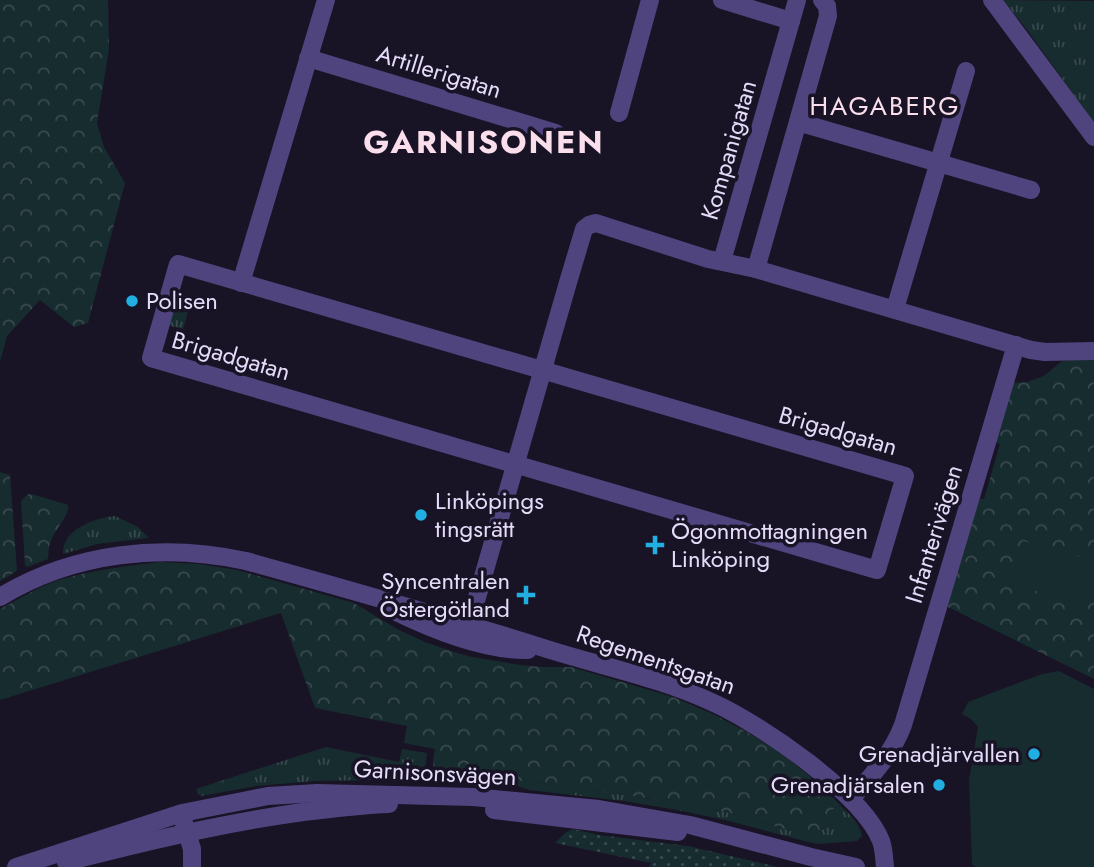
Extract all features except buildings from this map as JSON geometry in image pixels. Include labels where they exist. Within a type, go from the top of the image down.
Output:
[{"type":"street","points":[[241,283],[326,0]]},
{"type":"street","points":[[619,113],[650,0]]},
{"type":"street","points":[[722,0],[791,21]]},
{"type":"street","name":"Kompanigatan","points":[[722,261],[797,0]]},
{"type":"street","points":[[755,269],[828,16],[827,6],[822,0]]},
{"type":"street","points":[[992,0],[1094,137]]},
{"type":"street","name":"Artillerigatan","points":[[308,58],[556,133]]},
{"type":"street","points":[[895,309],[966,71]]},
{"type":"street","points":[[798,122],[1031,190]]},
{"type":"street","points":[[467,632],[584,229],[589,225],[596,223],[708,259],[755,269],[1016,345],[1045,352],[1094,351]]},
{"type":"street","name":"Brigadgatan","points":[[178,264],[543,371],[905,476],[877,570],[150,359],[178,264]]},
{"type":"street","name":"Infanterivägen","points":[[850,799],[890,752],[903,725],[1016,345]]},
{"type":"street","name":"Regementsgatan","points":[[0,597],[23,584],[97,558],[161,552],[201,553],[246,561],[374,597],[415,621],[467,632],[498,647],[519,650],[549,649],[672,687],[738,715],[809,764],[850,799],[878,835],[885,867]]},
{"type":"street","name":"Garnisonsvägen","points":[[16,867],[182,813],[268,796],[317,793],[425,795],[599,808],[691,825],[856,867]]},
{"type":"street","name":"Garnisonsvägen","points":[[46,867],[246,821],[381,804],[430,804],[685,833],[813,867]]},
{"type":"street","points":[[182,813],[192,849],[192,867]]},
{"type":"street","points":[[184,867],[181,850],[186,833]]},
{"type":"green space","points":[[0,0],[108,0],[109,49],[97,123],[104,147],[125,183],[88,323],[74,327],[40,300],[7,336],[0,362]]},
{"type":"green space","points":[[1003,0],[1094,1],[1094,123],[1028,31]]},
{"type":"green space","points":[[174,301],[190,306],[183,329],[167,325]]},
{"type":"green space","points":[[1094,359],[1094,679],[946,606],[977,498],[984,499],[1000,444],[994,441],[1012,383],[1027,382],[1044,376],[1062,361]]},
{"type":"green space","points":[[0,472],[10,475],[17,571],[0,581]]},
{"type":"green space","points":[[28,494],[68,505],[68,510],[50,543],[48,559],[27,567],[21,501]]},
{"type":"green space","points":[[115,516],[138,527],[149,538],[97,544],[63,554],[68,538],[81,526]]},
{"type":"green space","points":[[1023,541],[1094,561],[1094,581],[1087,605],[1011,584]]},
{"type":"green space","points":[[161,562],[237,570],[354,603],[425,642],[472,657],[520,665],[571,667],[673,697],[713,714],[781,753],[840,805],[832,810],[821,831],[805,835],[726,812],[683,803],[436,772],[433,764],[435,749],[404,743],[407,726],[315,708],[281,613],[0,700],[0,609],[59,580],[97,571]]},
{"type":"green space","name":"Grenadjärvallen","points":[[1059,671],[1094,689],[1094,867],[972,865],[969,780],[978,727],[962,714],[968,702],[1042,674]]},
{"type":"green space","points":[[326,747],[399,762],[402,749],[427,753],[425,771],[415,777],[256,786],[202,796],[196,789]]},
{"type":"green space","points":[[492,777],[683,803],[726,812],[805,835],[840,805],[857,823],[862,836],[857,841],[818,844],[677,810],[529,790]]},
{"type":"green space","points":[[573,829],[599,835],[688,846],[778,867],[649,867],[651,863],[555,843]]},
{"type":"place","name":"Polisen","points":[[132,301]]},
{"type":"place","name":"Linköpings tingsrätt","points":[[421,515]]},
{"type":"place","name":"Ögonmottagningen Linköping","points":[[655,545]]},
{"type":"place","name":"Syncentralen Östergötland","points":[[526,595]]},
{"type":"place","name":"Grenadjärvallen","points":[[1034,754]]},
{"type":"place","name":"Grenadjärsalen","points":[[939,785]]},
{"type":"district","name":"HAGABERG","points":[[885,106]]},
{"type":"district","name":"GARNISONEN","points":[[484,142]]}]
